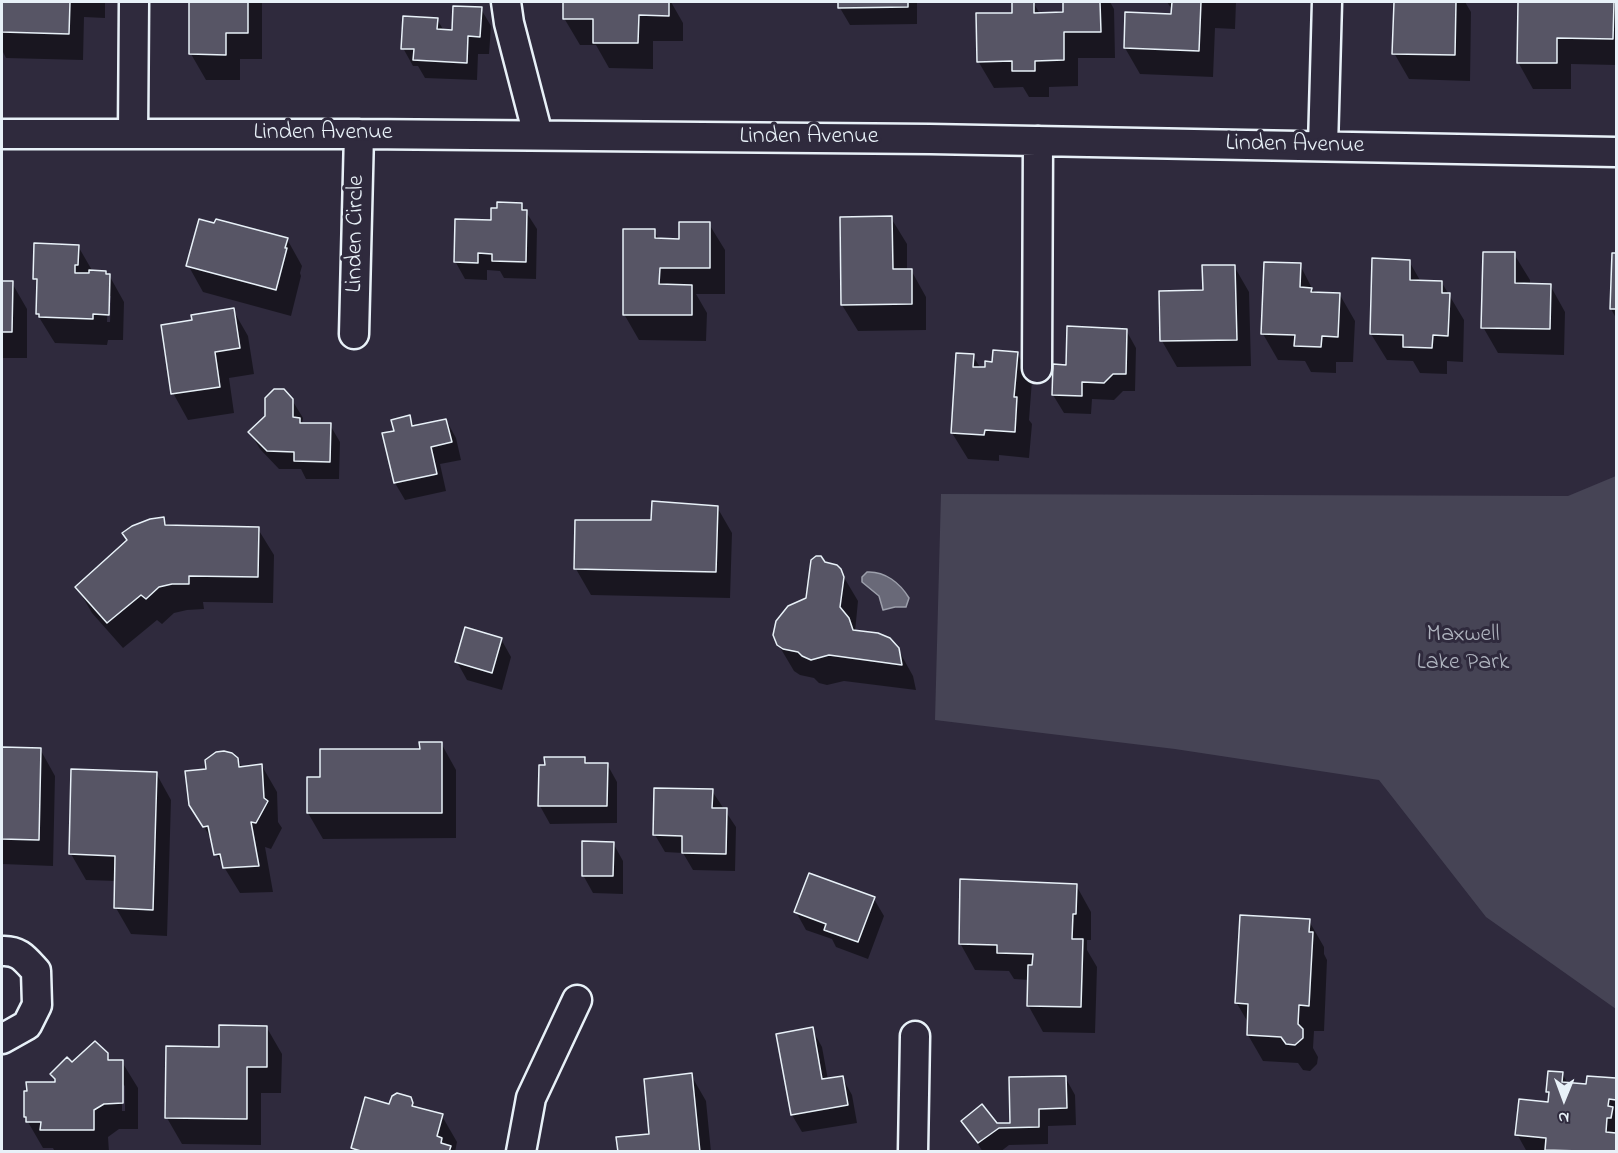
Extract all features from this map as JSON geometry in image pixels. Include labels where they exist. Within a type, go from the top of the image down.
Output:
[{"type":"street","points":[[132,134],[134,2]]},
{"type":"street","points":[[506,2],[508,23],[538,135]]},
{"type":"street","points":[[1323,147],[1327,2]]},
{"type":"street","name":"Linden Avenue","points":[[2,134],[538,135],[1038,141],[1617,152]]},
{"type":"street","name":"Linden Circle","points":[[354,334],[359,134]]},
{"type":"street","points":[[1037,368],[1038,141]]},
{"type":"street","points":[[2,951],[22,955],[36,971],[37,1005],[27,1024],[2,1039]]},
{"type":"street","points":[[521,1152],[531,1098],[577,1000]]},
{"type":"street","points":[[914,1152],[915,1036]]},
{"type":"green space","name":"Maxwell Lake Park","points":[[1616,476],[1616,1009],[1486,917],[1379,780],[1175,749],[935,720],[941,494],[1568,496]]},
{"type":"water","points":[[867,572],[886,576],[897,583],[909,598],[906,607],[883,610],[879,596],[862,582],[862,577]]},
{"type":"building","points":[[2,2],[70,2],[69,34],[2,32]]},
{"type":"building","points":[[189,2],[248,2],[248,33],[226,33],[226,55],[189,54]]},
{"type":"building","points":[[563,2],[669,2],[669,16],[639,15],[638,43],[593,43],[593,19],[563,19]]},
{"type":"building","points":[[838,2],[908,2],[908,7],[838,8]]},
{"type":"building","points":[[1012,2],[1034,2],[1034,13],[1063,12],[1063,2],[1100,2],[1101,32],[1064,32],[1064,60],[1035,61],[1035,71],[1012,71],[1012,61],[977,62],[976,13],[1012,13]]},
{"type":"building","points":[[1172,2],[1201,2],[1199,51],[1124,48],[1125,12],[1171,14]]},
{"type":"building","points":[[1394,2],[1456,2],[1455,55],[1392,54]]},
{"type":"building","points":[[1518,2],[1614,2],[1613,39],[1557,38],[1557,63],[1517,63]]},
{"type":"building","points":[[453,6],[482,7],[480,37],[468,36],[467,63],[413,60],[414,49],[401,49],[403,16],[438,18],[437,29],[452,30]]},
{"type":"building","points":[[497,202],[522,203],[522,210],[527,210],[526,262],[492,261],[492,254],[478,253],[478,263],[454,262],[455,219],[491,220],[491,208],[497,208]]},
{"type":"building","points":[[892,216],[893,269],[912,269],[912,304],[841,305],[840,217]]},
{"type":"building","points":[[199,219],[214,223],[216,219],[288,238],[276,290],[186,266]]},
{"type":"building","points":[[679,222],[710,222],[710,268],[660,268],[659,284],[692,285],[692,315],[623,315],[623,229],[655,229],[655,238],[679,239]]},
{"type":"building","points":[[34,243],[79,245],[78,265],[75,265],[75,273],[89,273],[89,270],[106,271],[106,274],[110,274],[109,315],[93,314],[93,319],[39,317],[39,314],[36,314],[37,279],[33,279]]},
{"type":"building","points":[[1483,252],[1515,252],[1515,283],[1551,284],[1550,329],[1481,328]]},
{"type":"building","points":[[1612,253],[1616,253],[1616,309],[1610,309]]},
{"type":"building","points":[[1372,258],[1410,260],[1410,280],[1442,281],[1442,293],[1450,293],[1448,336],[1433,335],[1432,348],[1403,347],[1403,335],[1370,334]]},
{"type":"building","points":[[1264,262],[1301,263],[1300,287],[1312,288],[1311,292],[1340,293],[1338,337],[1322,336],[1321,347],[1294,346],[1295,335],[1261,334]]},
{"type":"building","points":[[1202,265],[1235,265],[1237,340],[1160,341],[1159,291],[1203,290]]},
{"type":"building","points":[[2,281],[13,281],[12,332],[2,332]]},
{"type":"building","points":[[234,308],[240,348],[215,352],[220,387],[171,394],[161,325],[192,320],[191,315]]},
{"type":"building","points":[[1067,326],[1127,329],[1126,374],[1113,374],[1104,383],[1082,382],[1082,396],[1052,395],[1053,364],[1066,365]]},
{"type":"building","points":[[993,350],[1018,352],[1014,397],[1017,397],[1015,432],[985,430],[984,435],[951,433],[956,353],[974,354],[973,367],[985,367],[985,361],[992,362]]},
{"type":"building","points":[[274,389],[284,389],[293,399],[293,417],[300,418],[300,423],[331,423],[330,462],[294,461],[294,452],[267,451],[248,432],[265,416],[265,398]]},
{"type":"building","points":[[410,415],[412,426],[446,419],[452,442],[431,447],[437,474],[394,483],[382,433],[394,431],[391,420]]},
{"type":"building","points":[[652,501],[718,506],[716,572],[574,569],[575,520],[651,520]]},
{"type":"building","points":[[164,517],[165,525],[259,527],[258,577],[189,576],[189,584],[159,587],[146,599],[141,595],[107,623],[75,587],[127,540],[122,533],[150,519]]},
{"type":"building","points":[[816,556],[821,556],[825,562],[837,565],[841,569],[844,577],[840,607],[849,618],[853,630],[878,633],[890,638],[899,648],[902,665],[829,655],[811,660],[798,652],[783,649],[777,645],[773,635],[776,621],[788,606],[806,598],[811,560]]},
{"type":"building","points":[[465,627],[502,638],[492,673],[455,662]]},
{"type":"building","points":[[419,742],[442,742],[442,813],[307,813],[307,777],[320,777],[320,749],[420,749]]},
{"type":"building","points":[[2,747],[41,748],[39,840],[2,839]]},
{"type":"building","points":[[224,751],[238,758],[239,767],[262,764],[264,798],[268,801],[256,823],[251,822],[259,866],[223,868],[220,854],[214,855],[208,826],[203,827],[189,805],[185,771],[206,769],[205,760],[216,752]]},
{"type":"building","points":[[544,757],[585,757],[585,763],[608,763],[607,806],[538,806],[539,765],[545,765]]},
{"type":"building","points":[[71,769],[157,772],[153,910],[114,908],[115,856],[69,854]]},
{"type":"building","points":[[654,788],[713,789],[712,808],[727,808],[726,854],[682,853],[682,836],[653,835]]},
{"type":"building","points":[[582,841],[614,842],[613,876],[582,876]]},
{"type":"building","points":[[809,873],[875,897],[858,942],[824,930],[826,924],[794,912]]},
{"type":"building","points":[[960,879],[1077,884],[1072,939],[1083,939],[1081,1007],[1027,1006],[1028,965],[1032,965],[1033,954],[997,953],[997,945],[959,944]]},
{"type":"building","points":[[1240,915],[1310,919],[1309,932],[1313,932],[1309,1006],[1299,1005],[1298,1024],[1303,1029],[1303,1038],[1295,1045],[1286,1044],[1281,1037],[1247,1035],[1248,1004],[1235,1003]]},
{"type":"building","points":[[219,1025],[267,1026],[267,1067],[247,1067],[247,1119],[165,1118],[166,1046],[219,1047]]},
{"type":"building","points":[[813,1027],[822,1079],[843,1076],[848,1105],[791,1115],[776,1034]]},
{"type":"building","points":[[95,1041],[108,1053],[108,1060],[123,1060],[123,1103],[104,1104],[94,1110],[94,1130],[40,1130],[41,1122],[26,1122],[24,1091],[27,1091],[26,1082],[55,1082],[50,1074],[67,1057],[72,1062]]},
{"type":"building","points":[[1548,1071],[1563,1072],[1562,1082],[1586,1084],[1587,1076],[1616,1078],[1616,1100],[1609,1099],[1608,1106],[1613,1107],[1611,1118],[1607,1118],[1606,1132],[1616,1133],[1616,1152],[1545,1150],[1546,1138],[1515,1135],[1519,1099],[1548,1102],[1549,1092],[1546,1092]]},
{"type":"building","points":[[692,1073],[700,1152],[618,1152],[616,1137],[649,1134],[644,1079]]},
{"type":"building","points":[[1066,1076],[1067,1108],[1039,1109],[1039,1127],[999,1128],[978,1143],[961,1121],[982,1104],[997,1123],[1010,1123],[1009,1077]]},
{"type":"building","points":[[397,1093],[411,1097],[412,1106],[443,1114],[437,1136],[442,1138],[441,1143],[451,1146],[449,1152],[364,1152],[351,1148],[365,1097],[389,1104],[392,1096]]}]
